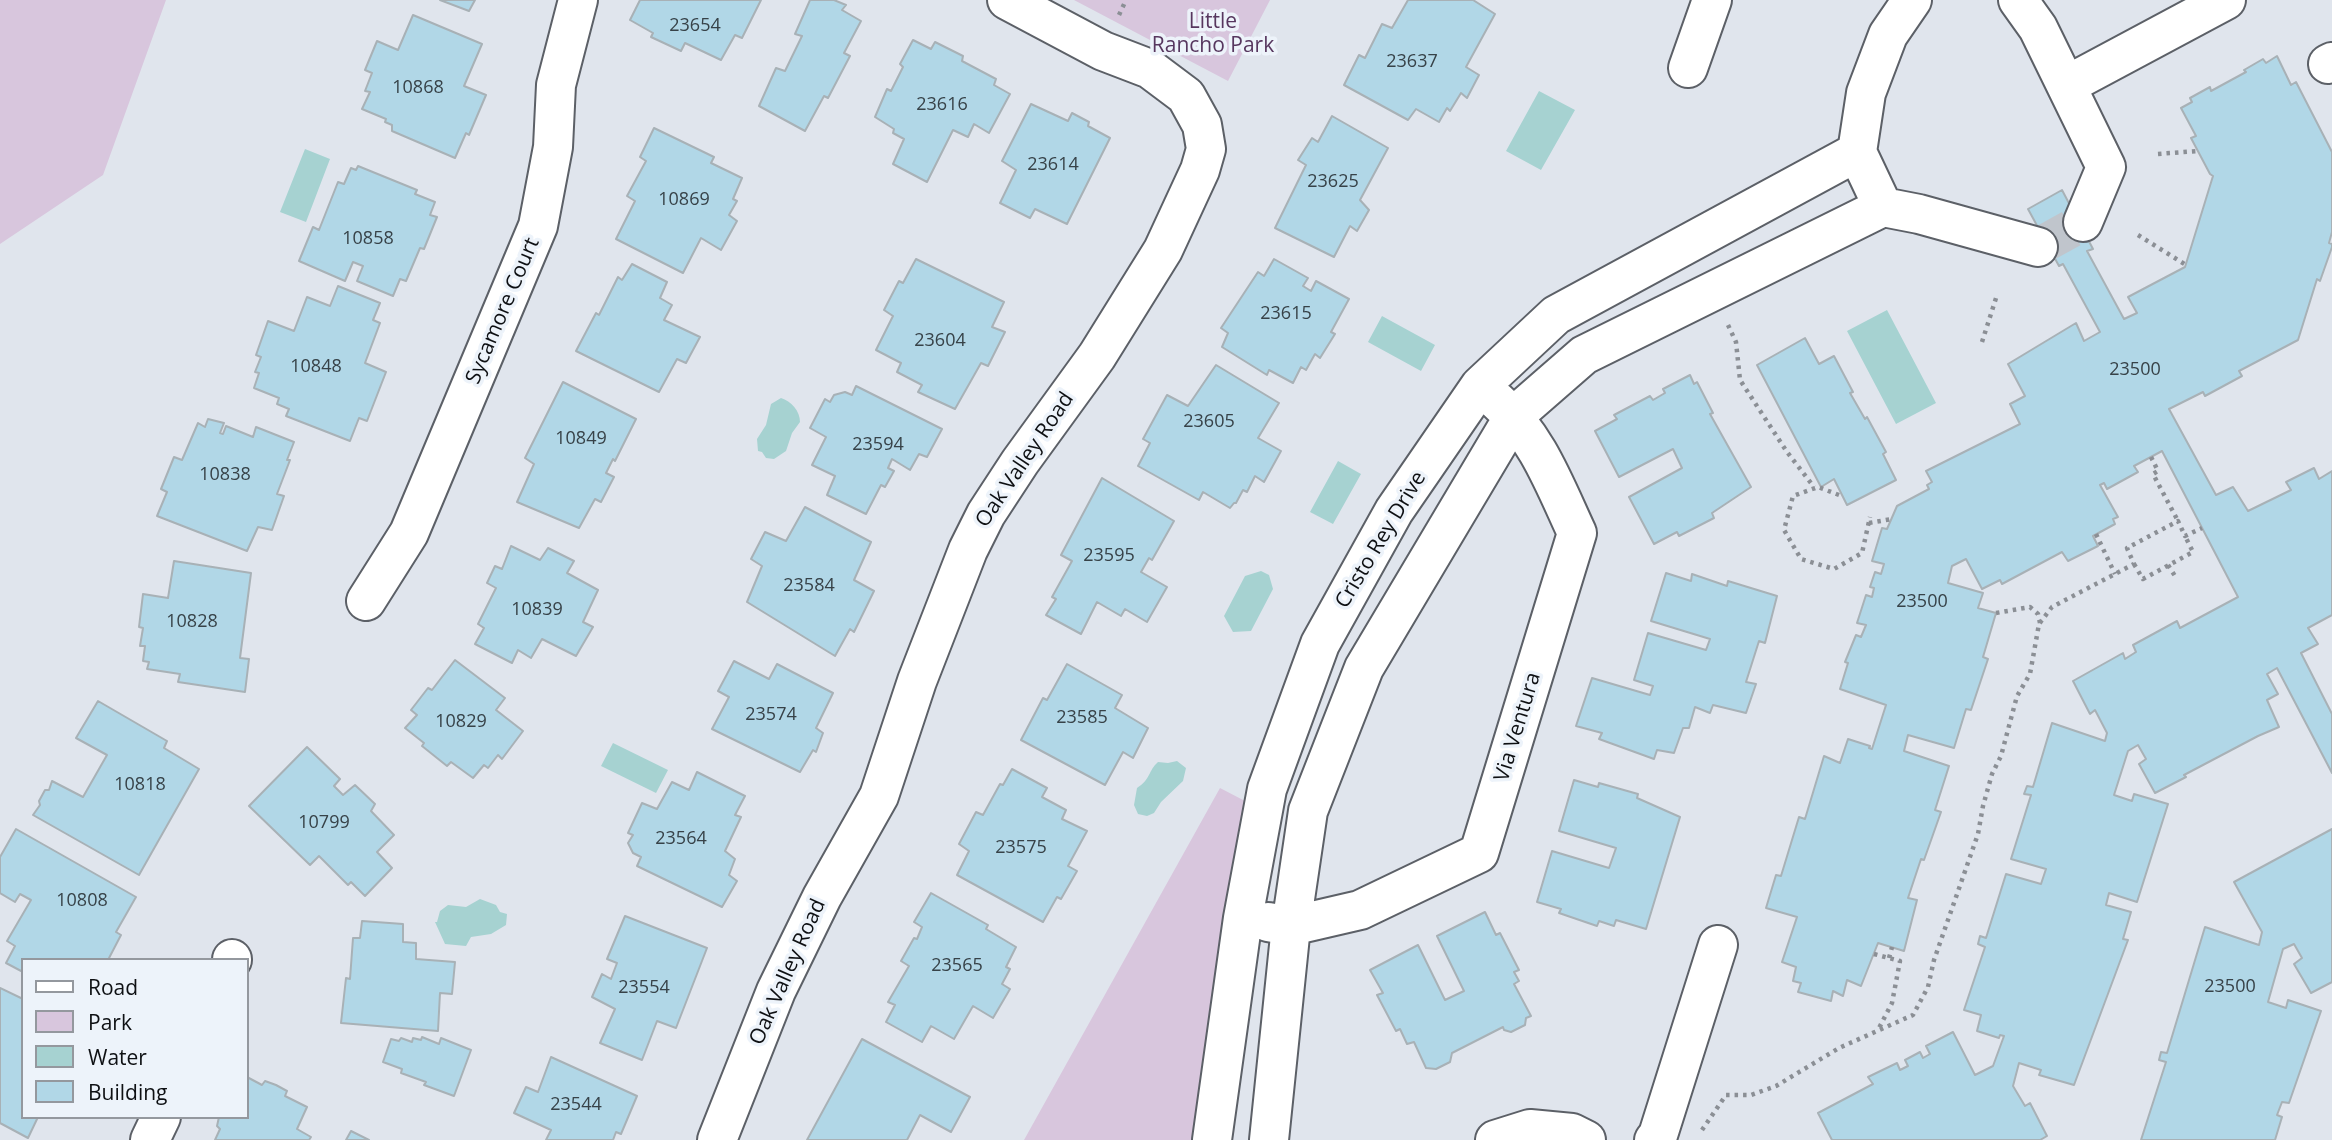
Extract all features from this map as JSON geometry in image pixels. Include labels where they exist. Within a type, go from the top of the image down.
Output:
[{"type":"street","name":"Sycamore Court","points":[[366,601],[409,533],[538,226],[553,146],[556,85],[578,0]]},
{"type":"street","name":"Oak Valley Road","points":[[717,1140],[776,991],[822,897],[879,796],[917,681],[968,550],[986,514],[1097,356],[1163,250],[1200,170],[1206,149],[1202,125],[1186,96],[1150,69],[1102,51],[1007,0]]},
{"type":"street","points":[[1688,68],[1712,0]]},
{"type":"street","points":[[1884,207],[1857,152],[1866,93],[1888,35],[1912,0]]},
{"type":"street","points":[[2018,0],[2038,28],[2106,167],[2083,222]]},
{"type":"street","points":[[2067,85],[2226,0]]},
{"type":"street","name":"Cristo Rey Drive","points":[[1212,1140],[1243,918],[1266,789],[1320,644],[1394,511],[1480,386],[1556,315],[1857,152]]},
{"type":"street","points":[[1269,1140],[1291,926],[1308,811],[1364,668],[1514,416],[1584,355],[1884,207],[2038,247]]},
{"type":"street","name":"Via Ventura","points":[[1243,918],[1291,926],[1360,910],[1479,853],[1577,533],[1536,447],[1514,416],[1480,386]]},
{"type":"street","points":[[1654,1140],[1658,1135],[1718,945]]},
{"type":"street","points":[[150,1140],[160,1119]]},
{"type":"street","points":[[1495,1140],[1530,1129],[1572,1133],[1586,1140]]},
{"type":"path","points":[[2158,154],[2198,151]]},
{"type":"path","points":[[2138,235],[2186,265]]},
{"type":"path","points":[[1982,342],[1997,295]]},
{"type":"path","points":[[1724,314],[1736,341],[1740,380],[1787,452],[1814,487]]},
{"type":"path","points":[[2151,457],[2158,471],[2153,474],[2186,536],[2193,552],[2143,579],[2127,548],[2178,521]]},
{"type":"path","points":[[1839,495],[1826,488],[1814,487],[1793,496],[1784,530],[1801,559],[1834,569],[1862,553],[1869,520],[1892,519]]},
{"type":"path","points":[[2186,536],[2202,528]]},
{"type":"path","points":[[2096,534],[2115,574]]},
{"type":"path","points":[[2040,624],[2052,607],[2134,564]]},
{"type":"path","points":[[2168,565],[2175,576]]},
{"type":"path","points":[[1699,1133],[1707,1126],[1727,1095],[1741,1097],[1776,1086],[1839,1048],[1913,1015],[1928,987],[1934,960],[1978,834],[1992,774],[2001,756],[2017,696],[2030,674],[2040,624],[2038,614],[2030,607],[1996,614]]},
{"type":"path","points":[[1889,958],[1892,947]]},
{"type":"path","points":[[1874,954],[1900,961],[1892,1003],[1878,1029]]},
{"type":"green space","points":[[0,0],[166,0],[103,175],[0,244]]},
{"type":"green space","name":"Little Rancho Park","points":[[1074,0],[1270,0],[1228,81]]},
{"type":"green space","points":[[1220,788],[1245,801],[1193,1140],[1024,1140]]},
{"type":"water","points":[[1539,91],[1575,110],[1541,170],[1506,151]]},
{"type":"water","points":[[305,149],[330,159],[306,222],[280,212]]},
{"type":"water","points":[[1887,310],[1936,403],[1896,424],[1847,331]]},
{"type":"water","points":[[1382,316],[1435,345],[1421,371],[1368,342]]},
{"type":"water","points":[[781,398],[794,407],[800,422],[792,433],[786,451],[774,459],[766,458],[758,451],[757,439],[766,425],[771,404]]},
{"type":"water","points":[[1338,461],[1361,474],[1333,524],[1310,512]]},
{"type":"water","points":[[1261,571],[1269,575],[1273,589],[1251,631],[1233,632],[1224,616],[1245,576]]},
{"type":"water","points":[[613,743],[668,770],[656,793],[601,766]]},
{"type":"water","points":[[1177,761],[1186,768],[1183,781],[1161,802],[1154,813],[1147,816],[1138,814],[1134,805],[1137,788],[1158,762]]},
{"type":"water","points":[[480,899],[496,905],[500,912],[507,914],[506,925],[491,934],[471,937],[466,946],[445,944],[435,922],[440,911],[448,905],[466,907]]},
{"type":"building","points":[[440,0],[475,0],[469,11]]},
{"type":"building","points":[[640,0],[761,0],[742,38],[735,35],[721,60],[685,43],[681,51],[651,37],[653,33],[630,20]]},
{"type":"building","points":[[810,0],[834,0],[846,5],[842,10],[861,21],[844,53],[850,56],[828,98],[824,96],[805,131],[759,106],[776,68],[785,71],[802,36],[795,34]]},
{"type":"building","points":[[1408,0],[1473,0],[1495,14],[1466,67],[1479,75],[1467,98],[1461,93],[1450,111],[1447,108],[1439,122],[1416,109],[1408,120],[1344,85],[1359,55],[1365,58],[1382,24],[1392,28]]},
{"type":"building","points":[[413,15],[482,44],[464,86],[486,95],[469,135],[466,133],[455,158],[392,131],[392,125],[385,122],[386,119],[362,109],[370,92],[365,91],[372,73],[365,70],[377,41],[398,50]]},
{"type":"building","points":[[913,40],[931,49],[935,42],[963,56],[962,61],[996,79],[994,85],[1010,94],[989,133],[974,124],[968,137],[953,130],[927,182],[893,164],[904,139],[875,117],[887,89],[891,91],[903,67],[900,64]]},
{"type":"building","points":[[2277,56],[2291,85],[2296,82],[2332,152],[2332,232],[2329,243],[2332,247],[2320,281],[2317,279],[2298,340],[2239,371],[2242,376],[2205,396],[2203,392],[2169,409],[2216,495],[2233,487],[2248,511],[2291,490],[2286,482],[2314,468],[2319,479],[2332,471],[2332,615],[2308,628],[2318,644],[2301,653],[2332,714],[2332,773],[2277,668],[2267,674],[2278,694],[2267,700],[2279,727],[2184,775],[2186,777],[2155,793],[2139,764],[2146,759],[2138,745],[2128,751],[2114,795],[2132,801],[2134,794],[2168,804],[2137,902],[2109,893],[2106,905],[2131,912],[2123,939],[2128,940],[2074,1085],[2039,1075],[2041,1070],[2019,1063],[2013,1086],[2025,1106],[2030,1103],[2047,1136],[2040,1140],[1832,1140],[1818,1113],[1873,1084],[1868,1077],[1897,1063],[1900,1070],[1908,1066],[1905,1060],[1920,1052],[1923,1058],[1930,1054],[1926,1046],[1953,1032],[1975,1075],[1993,1066],[2004,1036],[2000,1035],[1999,1038],[1977,1031],[1981,1015],[1964,1010],[1985,947],[1978,944],[1980,936],[1986,938],[2006,874],[2041,884],[2046,869],[2011,859],[2031,795],[2024,794],[2027,786],[2033,787],[2052,723],[2105,741],[2107,733],[2095,710],[2090,714],[2073,681],[2123,653],[2125,659],[2136,652],[2133,645],[2177,621],[2180,628],[2238,597],[2162,451],[2134,466],[2138,472],[2107,489],[2104,483],[2100,485],[2118,517],[2113,519],[2115,524],[2093,536],[2098,546],[2068,561],[2062,552],[2002,584],[2000,580],[1982,589],[1966,559],[1952,566],[1948,583],[1983,593],[1978,608],[1996,613],[1983,657],[1988,659],[1971,710],[1966,709],[1954,748],[1908,735],[1904,751],[1949,766],[1935,810],[1941,812],[1908,898],[1917,900],[1904,951],[1878,943],[1861,986],[1847,980],[1843,996],[1833,991],[1831,1001],[1798,992],[1801,983],[1793,981],[1796,967],[1782,962],[1797,917],[1766,908],[1776,875],[1781,876],[1799,817],[1805,819],[1824,756],[1840,763],[1848,739],[1872,749],[1886,705],[1840,689],[1848,663],[1845,662],[1856,635],[1861,637],[1866,625],[1857,623],[1866,595],[1872,597],[1874,588],[1870,587],[1875,572],[1881,574],[1884,564],[1872,561],[1882,528],[1887,529],[1897,506],[1929,489],[1927,485],[1932,482],[1926,471],[2020,424],[2010,404],[2025,396],[2008,364],[2076,323],[2084,341],[2100,332],[2063,264],[2059,266],[2028,209],[2062,190],[2093,249],[2087,251],[2124,319],[2137,313],[2128,297],[2185,267],[2213,176],[2191,138],[2196,136],[2181,108],[2192,102],[2190,98],[2210,87],[2211,91],[2246,72],[2244,70],[2263,59],[2266,63]]},
{"type":"building","points":[[1031,104],[1068,121],[1072,113],[1110,138],[1067,224],[1035,209],[1030,218],[1000,203],[1016,170],[1002,161]]},
{"type":"building","points":[[1332,116],[1388,148],[1360,200],[1369,210],[1357,231],[1350,226],[1334,257],[1275,228],[1306,165],[1298,160],[1312,138],[1318,142]]},
{"type":"building","points":[[654,128],[714,157],[711,163],[742,178],[733,199],[737,201],[729,215],[737,221],[721,250],[701,238],[683,273],[616,239],[635,201],[627,196],[646,161],[640,157]]},
{"type":"building","points":[[358,166],[417,190],[415,194],[435,202],[430,215],[437,217],[424,249],[420,248],[406,281],[400,279],[393,296],[357,281],[363,266],[353,262],[345,281],[299,261],[313,227],[319,230],[338,182],[344,184],[351,168],[356,170]]},
{"type":"building","points":[[916,259],[1004,302],[992,327],[1005,332],[988,366],[981,363],[955,409],[918,392],[922,385],[897,372],[901,363],[876,350],[893,316],[884,310],[899,281],[903,283]]},
{"type":"building","points":[[1274,259],[1308,278],[1303,286],[1311,291],[1316,281],[1349,299],[1331,332],[1335,334],[1320,358],[1315,354],[1306,370],[1301,367],[1293,383],[1269,370],[1267,375],[1222,347],[1228,333],[1221,328],[1258,272],[1264,276]]},
{"type":"building","points":[[632,264],[667,282],[660,298],[672,305],[664,320],[700,337],[686,363],[677,359],[659,392],[576,351],[596,313],[599,315],[618,277],[622,280]]},
{"type":"building","points":[[338,286],[380,303],[373,320],[380,323],[365,363],[386,372],[367,421],[359,418],[350,441],[286,416],[289,409],[277,404],[279,398],[254,388],[259,373],[255,372],[261,357],[256,355],[268,321],[294,331],[307,297],[330,306]]},
{"type":"building","points":[[1805,338],[1819,364],[1834,356],[1853,392],[1850,393],[1886,452],[1883,454],[1896,480],[1847,505],[1834,479],[1821,487],[1757,365]]},
{"type":"building","points":[[1216,365],[1279,403],[1258,438],[1281,451],[1264,482],[1255,476],[1247,492],[1243,490],[1230,508],[1203,492],[1199,500],[1138,466],[1150,443],[1143,439],[1167,395],[1188,406]]},
{"type":"building","points":[[1690,375],[1694,384],[1697,382],[1713,413],[1710,414],[1751,487],[1712,513],[1714,518],[1679,536],[1677,532],[1654,544],[1629,497],[1682,468],[1673,449],[1619,477],[1595,431],[1617,419],[1614,415],[1650,396],[1653,400],[1665,393],[1663,389]]},
{"type":"building","points":[[563,382],[636,419],[606,473],[614,477],[601,502],[595,499],[579,528],[517,502],[534,464],[525,458]]},
{"type":"building","points":[[856,386],[942,429],[927,457],[919,454],[910,470],[892,459],[888,468],[894,471],[885,487],[881,485],[866,514],[827,495],[835,476],[812,465],[826,437],[810,428],[825,399],[830,402],[834,395],[845,392],[852,395]]},
{"type":"building","points":[[208,419],[224,423],[220,433],[223,434],[226,426],[253,437],[256,427],[294,442],[277,494],[284,496],[272,530],[258,527],[247,551],[157,516],[167,492],[161,489],[174,457],[182,460],[198,423],[205,427]]},
{"type":"building","points":[[1102,478],[1174,521],[1152,560],[1149,558],[1141,572],[1167,587],[1147,622],[1125,609],[1121,616],[1097,602],[1081,634],[1046,615],[1056,599],[1052,597],[1072,561],[1061,555]]},
{"type":"building","points":[[805,507],[871,542],[854,580],[874,591],[854,632],[850,629],[835,656],[747,602],[762,566],[751,559],[765,532],[786,541]]},
{"type":"building","points":[[511,546],[540,560],[548,548],[574,561],[567,573],[598,590],[583,622],[593,627],[576,656],[542,639],[531,658],[518,650],[512,663],[475,644],[484,628],[478,624],[496,588],[487,583],[495,566],[502,569]]},
{"type":"building","points":[[174,561],[251,573],[240,658],[249,659],[245,692],[178,682],[180,674],[147,669],[149,662],[143,661],[145,646],[140,646],[143,594],[168,598]]},
{"type":"building","points":[[1666,573],[1691,581],[1692,574],[1727,586],[1728,581],[1777,596],[1765,643],[1759,641],[1746,682],[1756,684],[1746,713],[1713,705],[1710,713],[1695,707],[1689,728],[1683,728],[1674,753],[1657,750],[1654,759],[1599,739],[1602,733],[1576,726],[1592,678],[1650,695],[1653,686],[1634,680],[1648,633],[1706,650],[1710,639],[1651,621]]},
{"type":"building","points":[[455,660],[505,698],[496,710],[523,731],[502,759],[498,755],[488,768],[484,765],[473,778],[451,762],[447,766],[405,728],[417,715],[411,710],[428,688],[432,690]]},
{"type":"building","points":[[734,661],[769,679],[777,664],[833,693],[816,728],[823,733],[816,752],[813,750],[800,772],[712,729],[729,697],[718,691]]},
{"type":"building","points":[[1067,664],[1122,695],[1115,708],[1148,728],[1133,758],[1123,752],[1105,785],[1021,740],[1043,698],[1047,700]]},
{"type":"building","points":[[98,701],[167,741],[164,748],[199,769],[139,875],[33,815],[52,781],[83,797],[107,755],[76,738]]},
{"type":"building","points":[[307,747],[340,779],[334,786],[343,795],[355,785],[375,804],[371,811],[394,835],[377,852],[392,868],[365,896],[351,882],[348,885],[319,856],[310,865],[249,806]]},
{"type":"building","points":[[1012,769],[1047,788],[1042,797],[1066,810],[1062,819],[1087,831],[1068,866],[1077,871],[1061,899],[1057,897],[1043,922],[957,875],[969,851],[959,844],[976,812],[983,815],[1000,784],[1003,785]]},
{"type":"building","points":[[697,772],[745,796],[735,815],[741,817],[725,851],[735,859],[729,875],[737,881],[722,907],[637,866],[641,857],[633,853],[628,843],[633,835],[628,833],[642,803],[657,809],[672,782],[689,790]]},
{"type":"building","points":[[1574,780],[1598,787],[1599,783],[1638,794],[1637,798],[1680,817],[1646,929],[1616,920],[1614,926],[1599,921],[1597,926],[1559,913],[1561,909],[1537,902],[1552,851],[1609,868],[1616,848],[1559,831]]},
{"type":"building","points":[[16,829],[136,897],[116,932],[121,935],[109,958],[21,958],[21,971],[6,963],[15,946],[7,941],[31,900],[20,894],[15,902],[0,893],[0,857]]},
{"type":"building","points":[[2332,829],[2332,982],[2311,993],[2294,964],[2302,958],[2294,944],[2283,949],[2268,1002],[2286,1008],[2288,1000],[2321,1011],[2289,1103],[2282,1102],[2277,1115],[2282,1117],[2275,1140],[2141,1140],[2166,1062],[2159,1060],[2161,1052],[2167,1053],[2205,927],[2259,945],[2262,932],[2234,882]]},
{"type":"building","points":[[931,893],[988,925],[986,929],[1016,947],[1006,967],[1010,969],[1002,984],[1010,989],[993,1018],[973,1006],[954,1039],[931,1026],[922,1042],[886,1022],[895,1005],[888,1002],[909,966],[901,961],[922,927],[914,922]]},
{"type":"building","points":[[1485,912],[1496,935],[1500,933],[1519,970],[1514,972],[1519,981],[1514,984],[1531,1016],[1526,1018],[1525,1025],[1511,1032],[1503,1027],[1452,1053],[1450,1062],[1436,1069],[1426,1068],[1414,1042],[1407,1044],[1400,1029],[1396,1031],[1377,995],[1383,993],[1370,970],[1418,945],[1445,1000],[1464,991],[1437,936]]},
{"type":"building","points":[[625,916],[707,948],[676,1028],[657,1021],[642,1060],[600,1043],[615,1009],[592,997],[602,974],[611,979],[617,963],[607,959]]},
{"type":"building","points":[[362,921],[403,924],[403,942],[416,943],[416,959],[455,962],[452,994],[440,993],[438,1031],[341,1023],[346,978],[350,979],[353,938],[360,938]]},
{"type":"building","points":[[0,988],[21,998],[21,1119],[37,1119],[28,1138],[0,1123]]},
{"type":"building","points":[[422,1037],[439,1044],[441,1038],[471,1050],[454,1096],[424,1085],[426,1082],[401,1073],[402,1069],[383,1062],[391,1039],[399,1041],[401,1038],[412,1042],[413,1038],[421,1040]]},
{"type":"building","points":[[862,1039],[970,1097],[951,1132],[920,1115],[907,1140],[807,1140]]},
{"type":"building","points":[[551,1057],[637,1096],[621,1134],[616,1132],[613,1140],[546,1140],[551,1130],[514,1113],[526,1087],[538,1092]]},
{"type":"building","points":[[248,1078],[262,1085],[265,1081],[276,1085],[287,1091],[285,1096],[307,1107],[297,1129],[311,1137],[309,1140],[215,1140],[220,1129],[217,1126],[219,1119],[248,1119]]},
{"type":"building","points":[[351,1131],[369,1140],[346,1140]]},
{"type":"tunnel","points":[[2038,247],[2083,222]]}]
